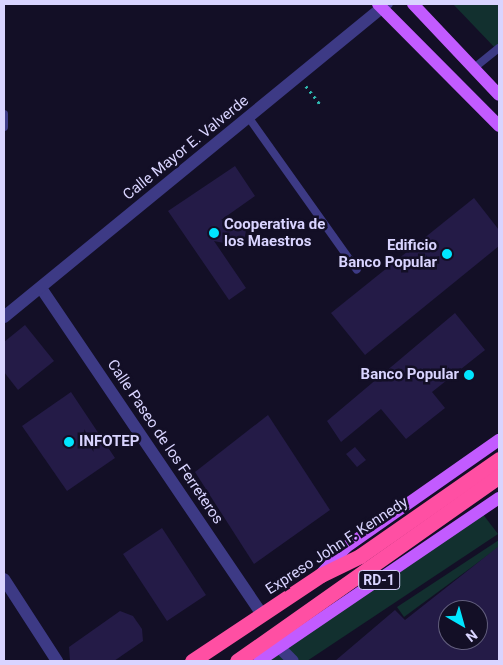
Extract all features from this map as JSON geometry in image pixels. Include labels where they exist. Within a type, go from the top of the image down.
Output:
[{"type":"highway","name":"Expreso John F. Kennedy","points":[[192,661],[262,616],[321,574],[360,556],[499,459]]},
{"type":"highway","name":"RD-1","points":[[237,661],[499,476]]},
{"type":"main road","points":[[413,4],[499,95]]},
{"type":"main road","points":[[382,5],[499,126]]},
{"type":"main road","name":"RD-1","points":[[321,574],[346,547],[499,440]]},
{"type":"main road","name":"RD-1","points":[[259,661],[499,498]]},
{"type":"street","name":"Calle Mayor E. Valverde","points":[[4,317],[249,118],[382,5]]},
{"type":"street","name":"Calle Paseo de los Ferreteros","points":[[41,288],[262,616]]},
{"type":"street","points":[[4,579],[57,661]]},
{"type":"street","points":[[280,648],[293,661]]},
{"type":"lane","points":[[474,68],[499,48]]},
{"type":"lane","points":[[4,114],[4,127]]},
{"type":"lane","points":[[249,118],[357,270]]},
{"type":"path","points":[[299,76],[321,104]]},
{"type":"green space","points":[[453,4],[499,4],[499,53],[497,50]]},
{"type":"green space","points":[[482,513],[498,534],[307,661],[266,661]]},
{"type":"green space","points":[[499,540],[499,547],[404,617],[397,607]]},
{"type":"building","name":"Cooperativa de los Maestros","points":[[235,166],[255,196],[221,220],[247,225],[243,247],[214,241],[246,288],[229,300],[168,211]]},
{"type":"building","points":[[474,198],[499,230],[499,246],[365,355],[331,313]]},
{"type":"building","points":[[455,313],[485,350],[432,392],[445,408],[406,439],[381,409],[341,442],[327,421]]},
{"type":"building","points":[[25,325],[54,361],[18,390],[4,372],[4,342]]},
{"type":"building","name":"INFOTEP","points":[[71,392],[115,458],[67,491],[22,426]]},
{"type":"building","points":[[268,415],[330,510],[254,564],[195,472]]},
{"type":"building","points":[[355,447],[366,460],[357,467],[346,454]]},
{"type":"building","points":[[162,528],[206,595],[167,621],[123,554]]},
{"type":"building","points":[[499,546],[499,661],[335,661],[395,610],[405,620]]},
{"type":"building","points":[[120,611],[133,616],[142,629],[143,641],[114,661],[70,661],[69,647]]},
{"type":"place","name":"Cooperativa de los Maestros","points":[[214,233]]},
{"type":"place","name":"Edificio Banco Popular","points":[[447,254]]},
{"type":"place","name":"Banco Popular","points":[[469,375]]},
{"type":"place","name":"INFOTEP","points":[[69,442]]}]
